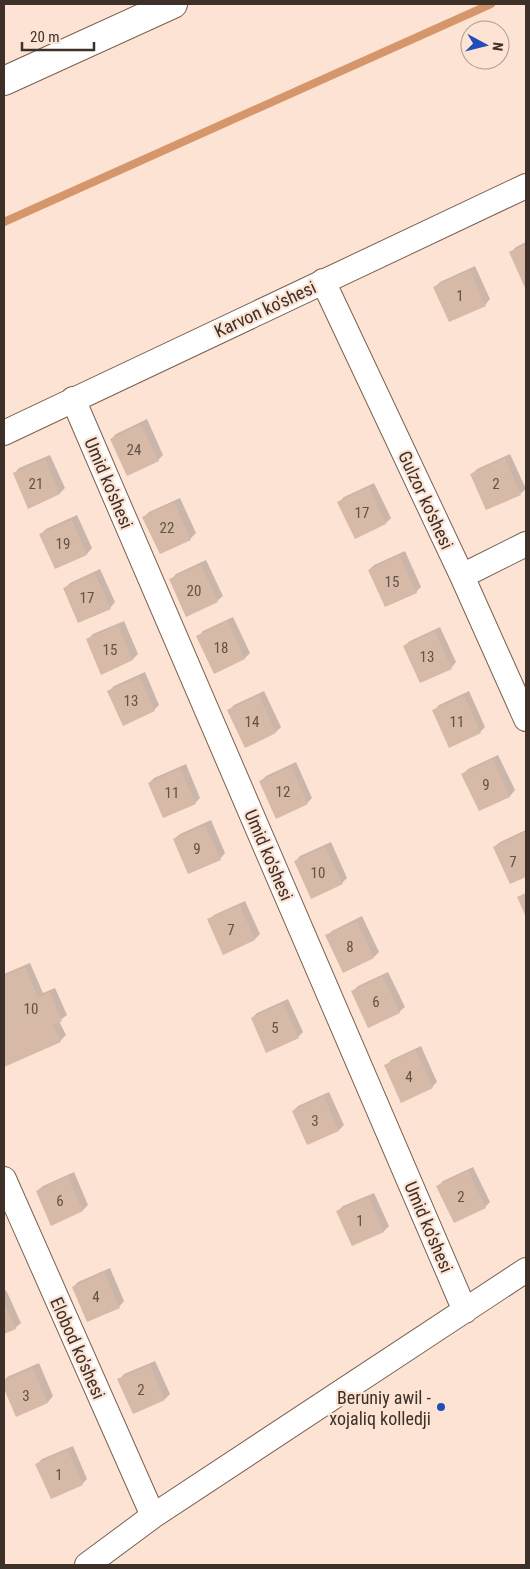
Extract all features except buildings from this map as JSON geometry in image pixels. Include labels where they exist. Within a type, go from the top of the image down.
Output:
[{"type":"highway","points":[[4,81],[174,4]]},
{"type":"street","name":"Karvon ko'shesi","points":[[4,433],[526,186]]},
{"type":"street","name":"Gulzor ko'shesi","points":[[323,282],[462,576],[526,719]]},
{"type":"street","name":"Umid ko'shesi","points":[[73,399],[465,1311]]},
{"type":"street","points":[[462,576],[526,544]]},
{"type":"street","name":"Elobod ko'shesi","points":[[4,1179],[153,1516]]},
{"type":"street","points":[[87,1565],[153,1516],[526,1270]]},
{"type":"waterway","points":[[4,222],[491,4]]},
{"type":"place","name":"Beruniy awil - xojaliq kolledji","points":[[441,1407]]}]
